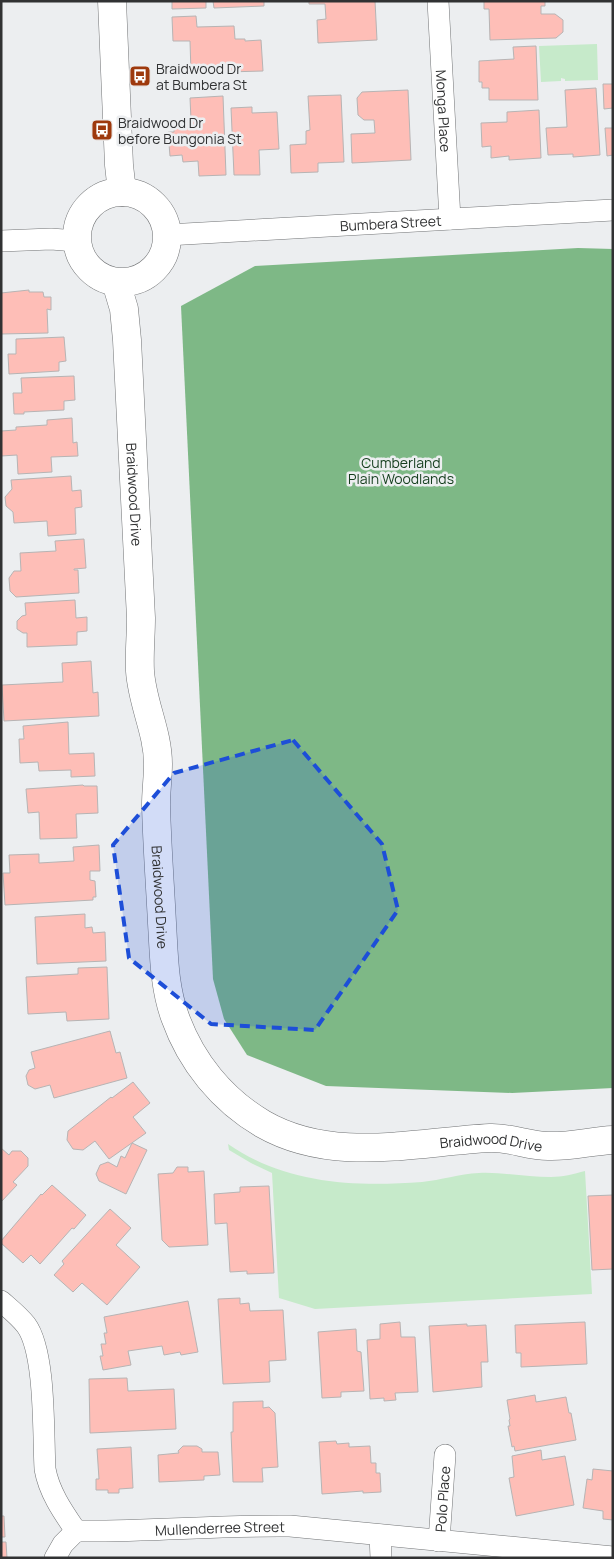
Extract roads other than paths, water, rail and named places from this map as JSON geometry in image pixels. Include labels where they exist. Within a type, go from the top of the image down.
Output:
[{"type":"street","points":[[112,1],[119,165],[122,192]]},
{"type":"street","name":"Monga Place","points":[[438,1],[450,219]]},
{"type":"street","points":[[122,192],[136,194],[148,200],[161,215],[167,235],[166,248],[161,260],[153,270],[142,278],[130,282],[116,282],[101,278],[89,269],[80,256],[76,241],[78,226],[84,212],[94,201],[108,194],[122,192]]},
{"type":"street","name":"Bumbera Street","points":[[167,235],[613,210]]},
{"type":"street","points":[[1,241],[51,239],[76,241]]},
{"type":"street","name":"Braidwood Drive","points":[[116,282],[124,309],[127,340],[142,691],[156,741],[158,764],[156,803],[166,981],[174,1015],[190,1051],[214,1084],[244,1110],[264,1124],[280,1132],[320,1145],[358,1148],[494,1138],[546,1146],[613,1140]]},
{"type":"street","points":[[1,1301],[26,1326],[33,1338],[39,1364],[47,1481],[62,1511],[76,1531],[63,1544],[55,1558]]},
{"type":"street","name":"Polo Place","points":[[439,1541],[445,1456]]},
{"type":"street","name":"Mullenderree Street","points":[[76,1531],[253,1526],[317,1528],[613,1556]]},
{"type":"street","points":[[380,1535],[381,1558]]},
{"type":"place","name":"Braidwood Dr at Bumbera St","points":[[140,76]]},
{"type":"place","name":"Braidwood Dr before Bungonia St","points":[[102,130]]},
{"type":"park label","name":"Cumberland Plain Woodlands","points":[[401,470]]}]
